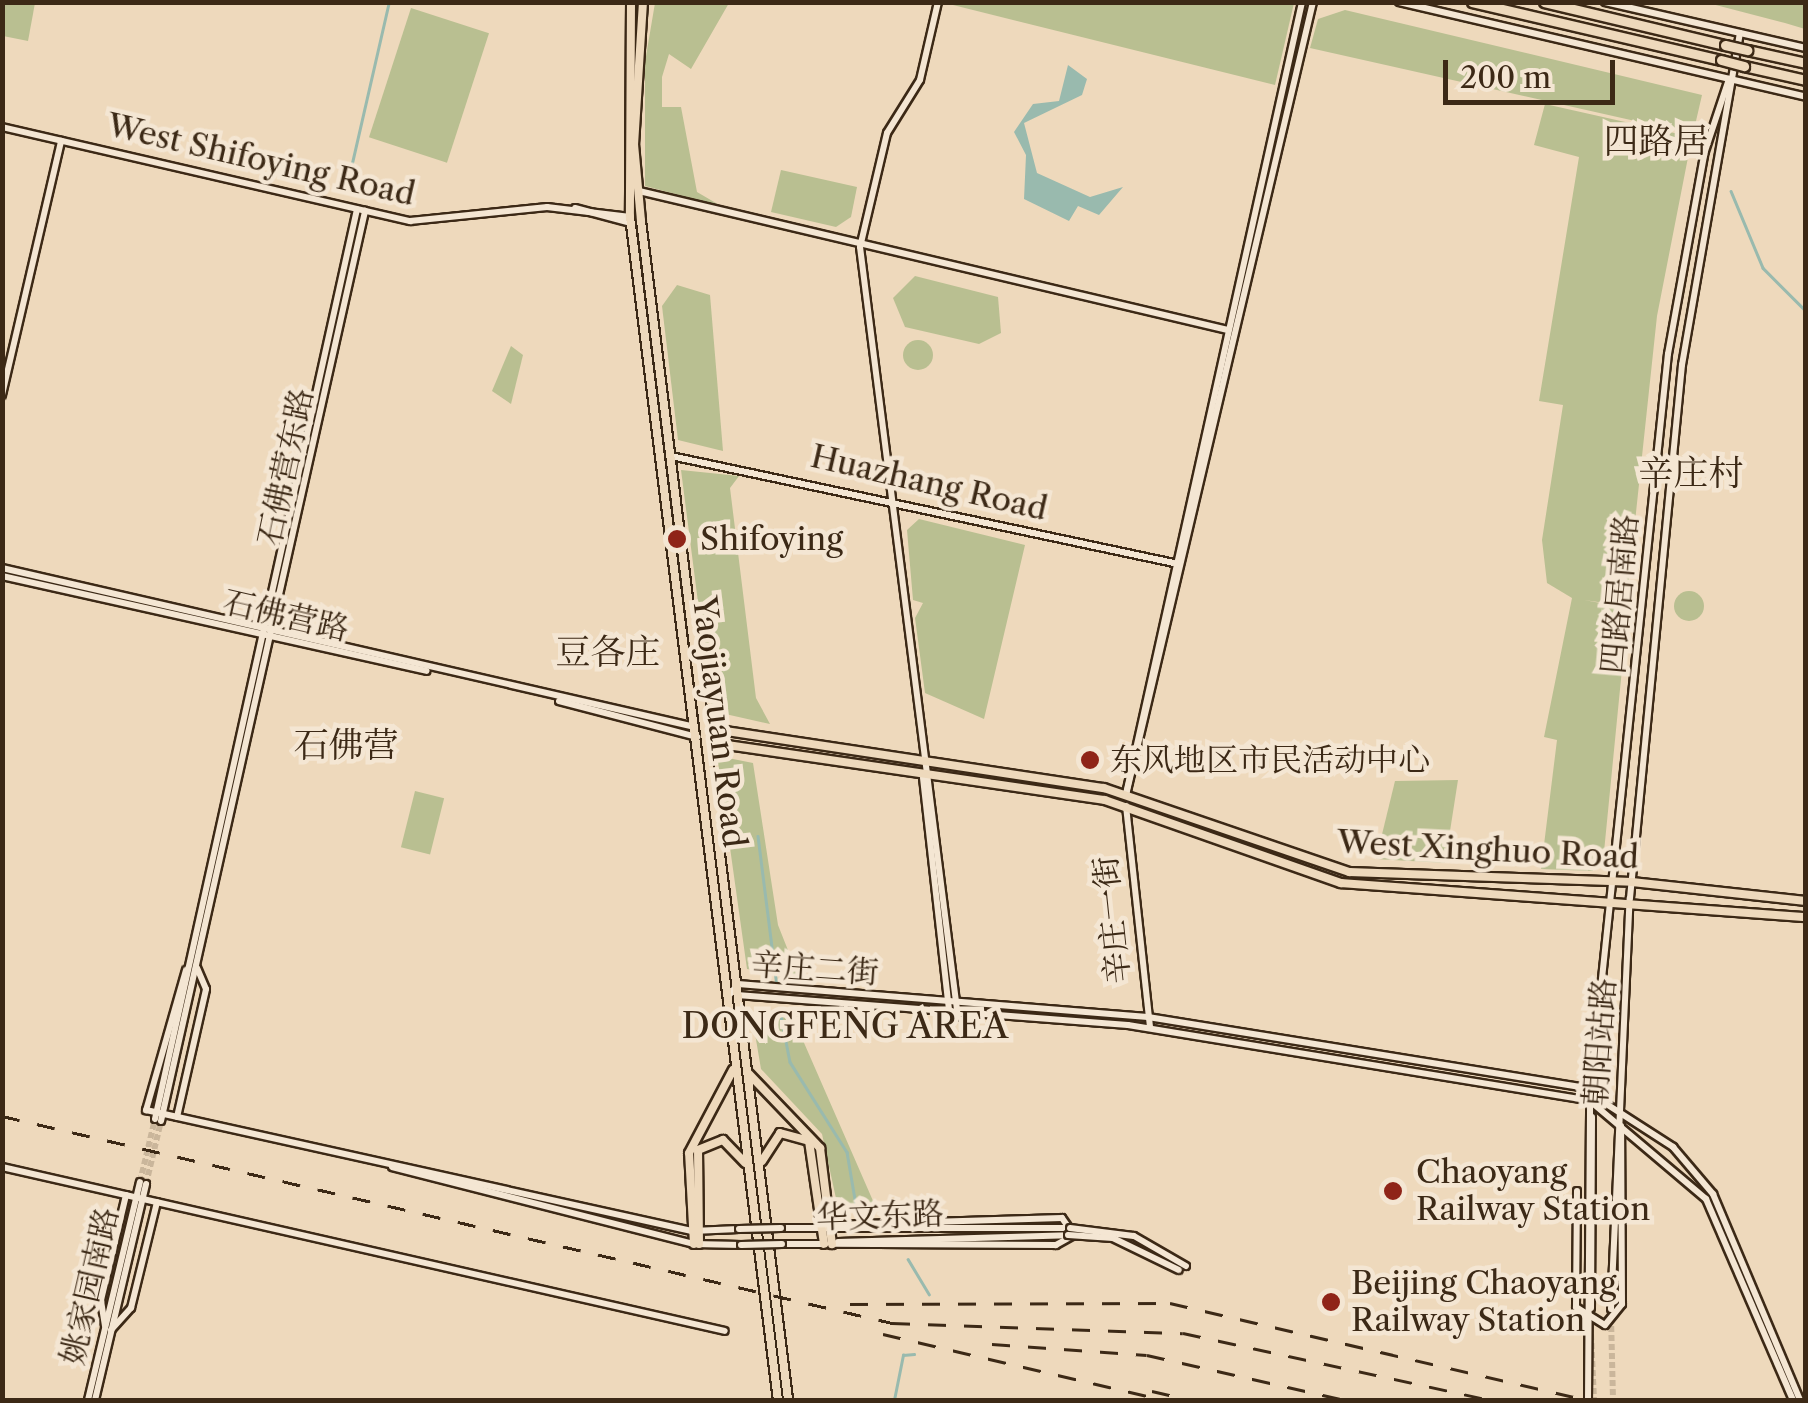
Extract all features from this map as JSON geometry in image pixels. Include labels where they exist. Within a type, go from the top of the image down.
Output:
[{"type":"highway","points":[[1472,2],[1806,80]]},
{"type":"highway","points":[[1544,2],[1806,63]]},
{"type":"main road","name":"Yaojiayuan Road","points":[[631,2],[630,220],[778,1400]]},
{"type":"main road","name":"Yaojiayuan Road","points":[[643,2],[638,191],[788,1400]]},
{"type":"main road","name":"West Xinghuo Road","points":[[706,728],[922,759],[1126,800],[1349,872],[1632,882],[1806,900]]},
{"type":"main road","name":"West Xinghuo Road","points":[[707,742],[1126,800],[1328,881],[1630,898],[1806,917]]},
{"type":"main road","points":[[697,1244],[689,1153],[734,1066]]},
{"type":"main road","points":[[748,1073],[814,1138],[828,1244]]},
{"type":"main road","points":[[760,1166],[780,1134],[808,1142],[827,1226]]},
{"type":"main road","points":[[695,1230],[698,1150],[728,1142],[748,1168]]},
{"type":"street","points":[[938,2],[920,80],[884,144],[860,248],[954,1016]]},
{"type":"street","points":[[1126,800],[1174,564],[1302,2]]},
{"type":"street","points":[[1126,800],[1313,2]]},
{"type":"street","points":[[1399,2],[1806,97]]},
{"type":"street","points":[[1605,2],[1806,48]]},
{"type":"street","points":[[1729,79],[1740,34]]},
{"type":"street","name":"四路居南路","points":[[1619,882],[1668,354],[1705,151],[1729,79]]},
{"type":"street","name":"朝阳站路","points":[[1611,1309],[1610,1176],[1620,1120],[1626,1041],[1630,898],[1682,366],[1729,79]]},
{"type":"street","name":"West Shifoying Road","points":[[2,127],[361,210],[450,222],[569,206],[630,220]]},
{"type":"street","name":"West Shifoying Road","points":[[2,395],[61,140]]},
{"type":"street","points":[[638,191],[860,248],[1228,330]]},
{"type":"street","name":"石佛营东路","points":[[194,966],[272,635],[361,210]]},
{"type":"street","name":"Huazhang Road","points":[[671,456],[1174,564]]},
{"type":"street","points":[[2,568],[272,635]]},
{"type":"street","name":"石佛营路","points":[[2,576],[696,732]]},
{"type":"street","points":[[706,728],[696,732],[707,742]]},
{"type":"street","name":"辛庄一街","points":[[1126,800],[1150,1028]]},
{"type":"street","name":"朝阳站路","points":[[1590,1096],[1619,882]]},
{"type":"street","points":[[194,966],[176,986],[146,1110],[695,1230]]},
{"type":"street","points":[[177,1117],[206,989],[194,966]]},
{"type":"street","points":[[158,1120],[194,966]]},
{"type":"street","name":"辛庄二街","points":[[738,989],[954,1016],[1150,1028],[1590,1096]]},
{"type":"street","name":"辛庄二街","points":[[726,998],[738,989],[1148,1017],[1428,1060],[1590,1096]]},
{"type":"street","points":[[1590,1096],[1621,1107],[1662,1138],[1728,1222],[1796,1400]]},
{"type":"street","points":[[1590,1096],[1664,1154],[1720,1222],[1796,1400]]},
{"type":"street","points":[[1590,1096],[1590,1308]]},
{"type":"street","points":[[1588,1400],[1590,1096]]},
{"type":"street","points":[[1576,1191],[1576,1307],[1605,1325],[1622,1304],[1620,1120]]},
{"type":"street","points":[[392,1166],[697,1244]]},
{"type":"street","points":[[2,1167],[725,1332]]},
{"type":"street","name":"姚家园南路","points":[[92,1400],[143,1183]]},
{"type":"street","points":[[108,1330],[101,1300],[126,1195]]},
{"type":"street","points":[[108,1330],[131,1308],[157,1202]]},
{"type":"street","points":[[827,1226],[1062,1218],[1074,1235],[1056,1245],[828,1244]]},
{"type":"street","name":"华文东路","points":[[695,1230],[827,1226],[1069,1232]]},
{"type":"street","points":[[1069,1232],[1134,1236],[1182,1268]]},
{"type":"street","name":"华文东路","points":[[697,1244],[828,1244],[1069,1232]]},
{"type":"green space","points":[[949,2],[1294,3],[1275,85]]},
{"type":"green space","points":[[2,3],[35,3],[28,41],[3,36]]},
{"type":"green space","points":[[655,3],[729,3],[691,69],[669,54],[662,77],[662,107],[681,107],[697,192],[721,206],[645,186],[645,62]]},
{"type":"green space","points":[[1708,3],[1805,3],[1805,29],[1785,23]]},
{"type":"green space","points":[[411,8],[489,33],[447,163],[369,137]]},
{"type":"green space","points":[[1345,10],[1702,95],[1693,134],[1310,48],[1318,19]]},
{"type":"green space","points":[[1545,104],[1692,137],[1657,316],[1626,606],[1584,600],[1628,608],[1603,862],[1592,871],[1541,869],[1557,740],[1544,737],[1572,598],[1547,583],[1542,540],[1563,405],[1539,401],[1579,157],[1534,145]]},
{"type":"green space","points":[[781,170],[857,187],[851,217],[836,227],[771,212]]},
{"type":"green space","points":[[915,276],[998,297],[1001,333],[979,344],[905,327],[893,298]]},
{"type":"green space","points":[[677,285],[710,295],[723,451],[678,440],[662,306]]},
{"type":"green space","points":[[918,340],[929,344],[933,355],[929,366],[918,370],[907,366],[903,355],[907,344]]},
{"type":"green space","points":[[511,346],[523,355],[511,404],[492,391]]},
{"type":"green space","points":[[681,470],[739,476],[730,488],[756,698],[770,724],[712,711]]},
{"type":"green space","points":[[919,519],[1025,545],[984,719],[925,693],[915,618],[923,603],[913,600],[907,530]]},
{"type":"green space","points":[[1689,591],[1703,600],[1704,606],[1695,620],[1689,621],[1675,612],[1674,606],[1683,592]]},
{"type":"green space","points":[[728,758],[753,763],[778,925],[799,978],[747,969],[718,762]]},
{"type":"green space","points":[[1458,780],[1445,863],[1376,859],[1395,781]]},
{"type":"green space","points":[[415,791],[444,798],[430,855],[401,847]]},
{"type":"green space","points":[[762,1011],[791,1013],[877,1210],[837,1203],[822,1134],[761,1069],[753,1022]]},
{"type":"water","points":[[1068,65],[1087,79],[1082,95],[1024,123],[1037,173],[1090,197],[1123,187],[1099,215],[1078,206],[1069,221],[1024,199],[1026,155],[1014,132],[1033,104],[1059,101]]},
{"type":"waterway","points":[[352,163],[389,2]]},
{"type":"waterway","points":[[1731,191],[1763,268],[1806,311]]},
{"type":"waterway","points":[[758,836],[777,987]]},
{"type":"waterway","points":[[780,1011],[790,1062],[847,1152],[858,1217]]},
{"type":"waterway","points":[[908,1259],[929,1294]]},
{"type":"waterway","points":[[894,1400],[903,1355],[914,1354]]},
{"type":"tunnel","points":[[140,1182],[155,1119]]},
{"type":"tunnel","points":[[146,1184],[161,1121]]},
{"type":"tunnel","points":[[1611,1317],[1613,1400]]},
{"type":"tunnel","points":[[1591,1334],[1594,1400]]},
{"type":"railway","points":[[2,1116],[892,1323],[1183,1333],[1491,1400]]},
{"type":"railway","points":[[850,1304],[1170,1303],[1586,1400]]},
{"type":"railway","points":[[883,1334],[1165,1400]]},
{"type":"railway","points":[[992,1344],[1147,1355],[1345,1400]]},
{"type":"railway","points":[[1152,1391],[1191,1400]]},
{"type":"place","name":"Shifoying","points":[[677,539]]},
{"type":"place","name":"东风地区市民活动中心","points":[[1090,760]]},
{"type":"place","name":"Chaoyang Railway Station","points":[[1393,1191]]},
{"type":"place","name":"Beijing Chaoyang Railway Station","points":[[1331,1302]]},
{"type":"district","name":"四路居","points":[[1656,141]]},
{"type":"district","name":"辛庄村","points":[[1691,473]]},
{"type":"district","name":"豆各庄","points":[[608,652]]},
{"type":"district","name":"石佛营","points":[[346,745]]},
{"type":"district","name":"DONGFENG AREA","points":[[845,1026]]}]
